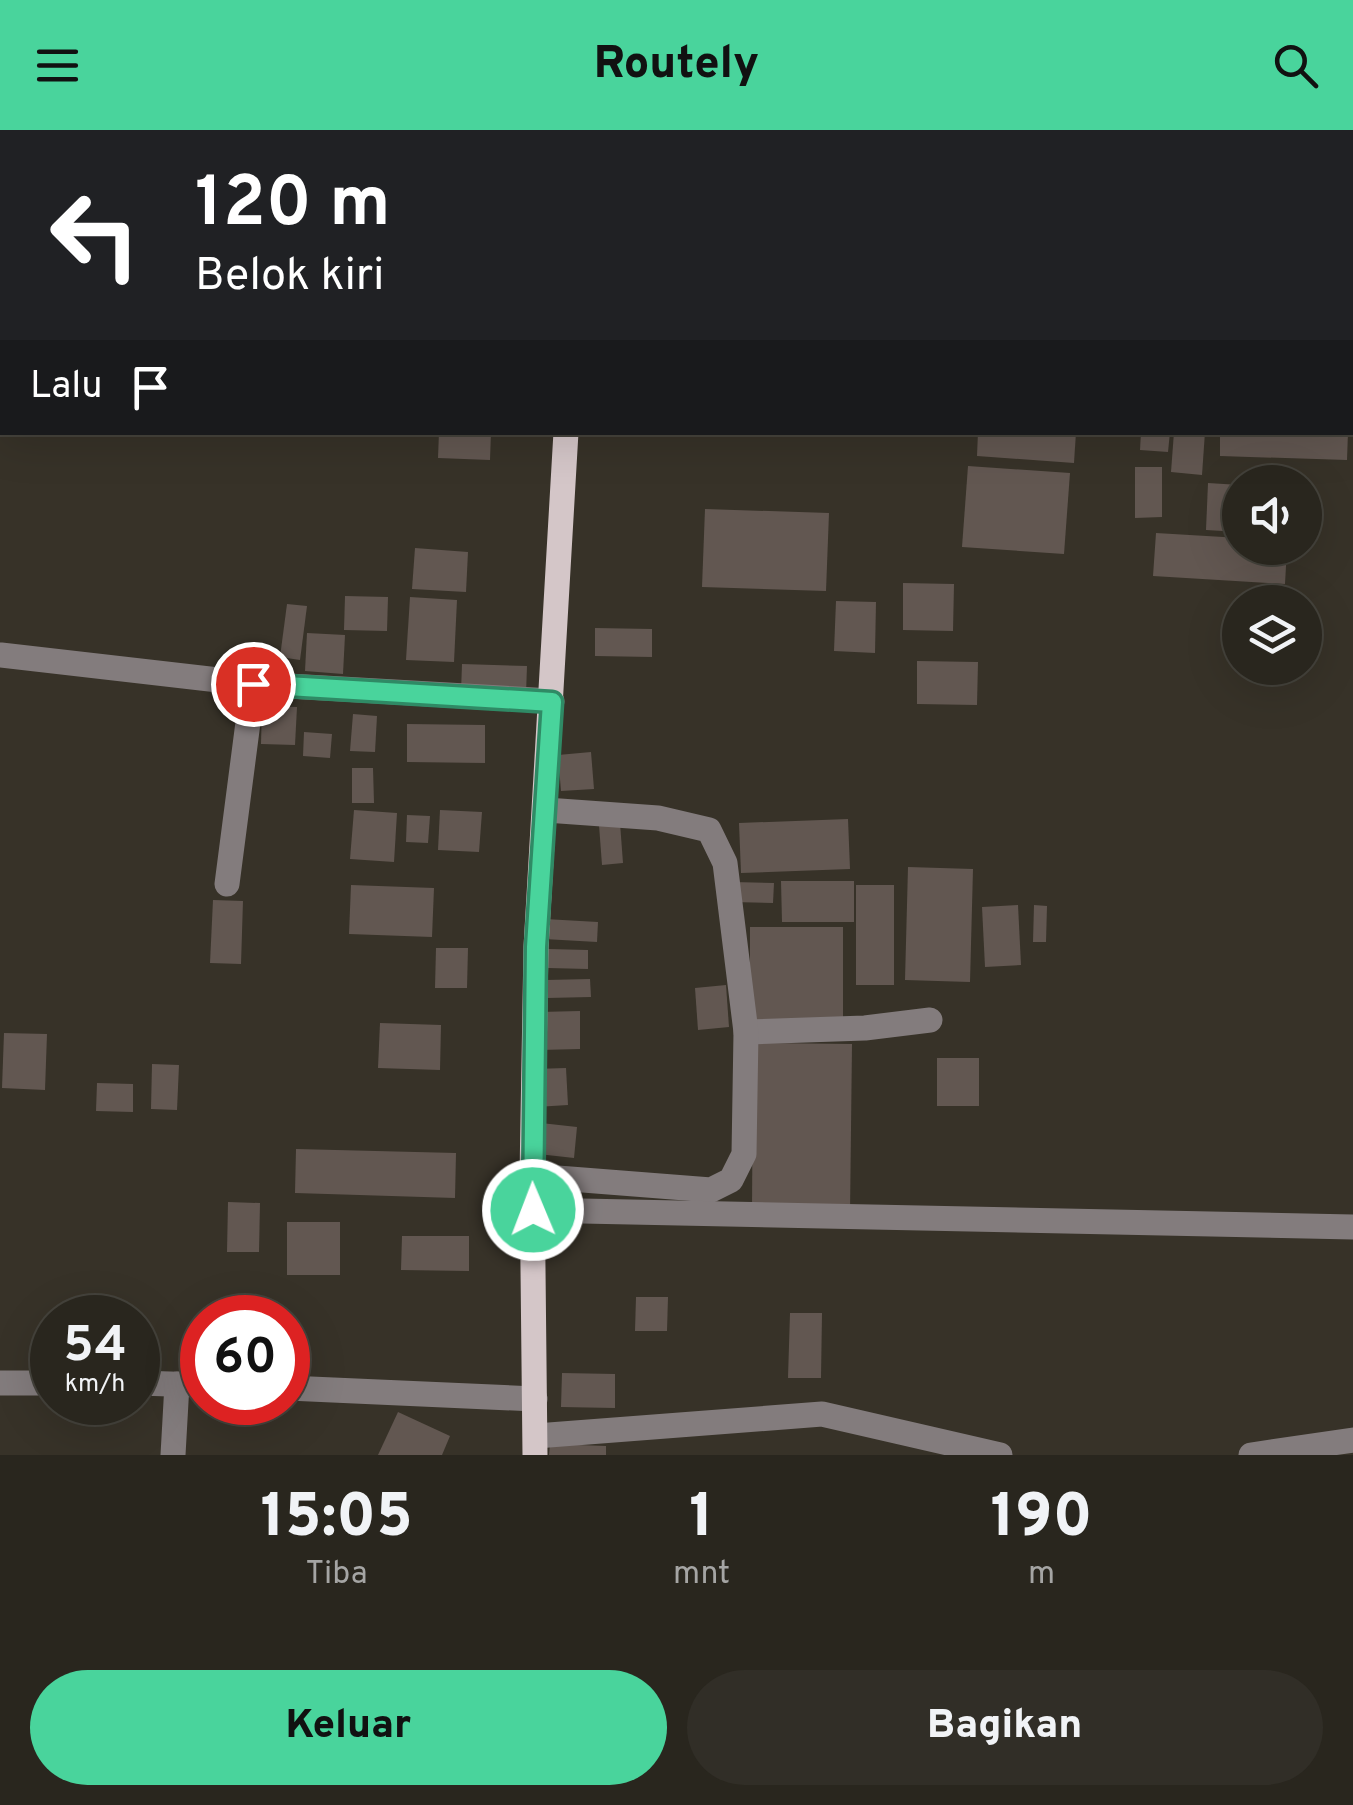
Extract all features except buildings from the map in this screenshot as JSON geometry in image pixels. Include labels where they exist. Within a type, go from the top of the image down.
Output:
[{"type":"main road","points":[[535,1445],[532,1176],[536,947],[566,435]]},
{"type":"street","points":[[2,655],[253,684],[552,702]]},
{"type":"street","points":[[227,884],[253,684]]},
{"type":"street","points":[[532,1176],[667,1190],[722,1188],[740,1167],[744,1154],[746,1032],[725,863],[709,830],[658,818],[546,810]]},
{"type":"street","points":[[746,1032],[865,1028],[930,1020]]},
{"type":"street","points":[[533,1210],[1353,1227]]},
{"type":"street","points":[[0,1383],[30,1383]]},
{"type":"street","points":[[310,1389],[535,1399]]},
{"type":"street","points":[[535,1445],[822,1414],[1000,1455]]},
{"type":"street","points":[[172,1455],[180,1423]]},
{"type":"street","points":[[1251,1455],[1353,1440]]},
{"type":"route","points":[[253,684],[552,702],[536,947],[533,1210]]}]
